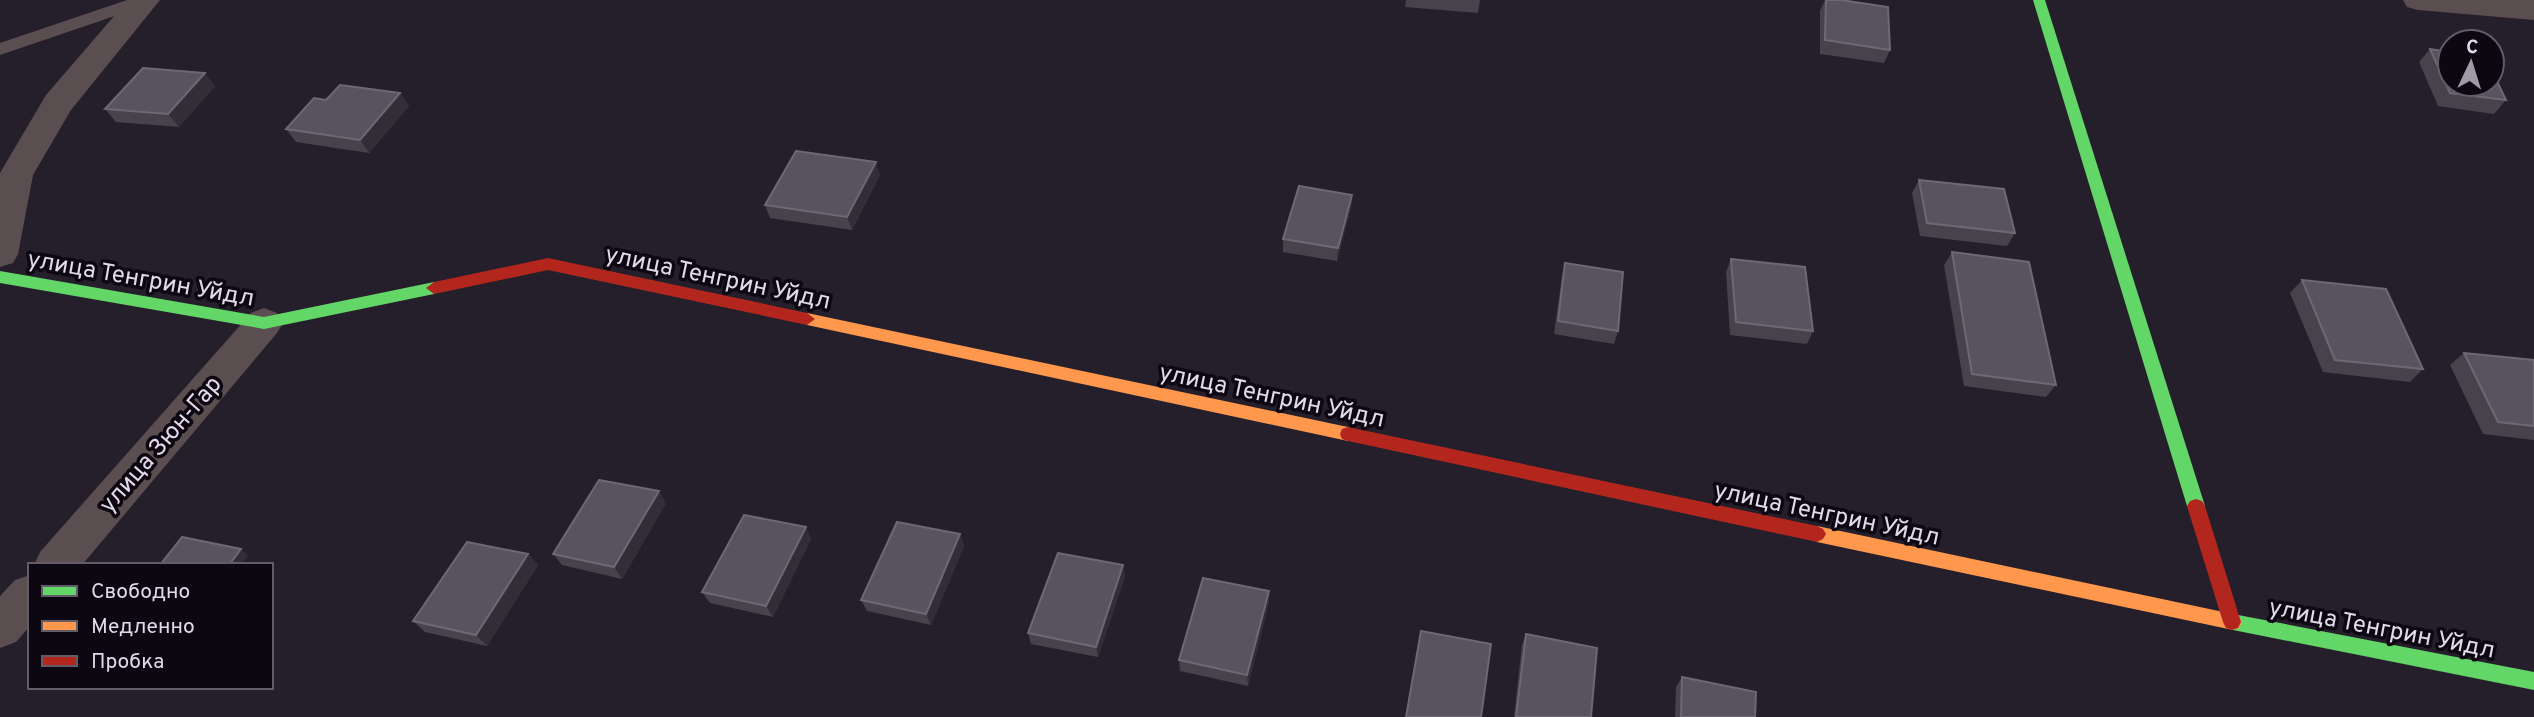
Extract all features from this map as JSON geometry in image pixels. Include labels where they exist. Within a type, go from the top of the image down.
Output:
[{"type":"street","points":[[0,254],[16,176],[58,103],[144,0]]},
{"type":"street","points":[[2039,0],[2232,622]]},
{"type":"street","points":[[2417,0],[2534,10]]},
{"type":"street","name":"улица Тенгрин Уйдл","points":[[0,277],[264,323],[548,264],[2232,622],[2534,681]]},
{"type":"street","name":"улица Зюн-Гар","points":[[57,563],[264,323]]},
{"type":"street","points":[[0,628],[28,596]]},
{"type":"lane","points":[[0,50],[144,0]]},
{"type":"building","points":[[1826,0],[1888,7],[1890,50],[1825,40]]},
{"type":"building","points":[[2430,49],[2436,50],[2436,62]]},
{"type":"building","points":[[143,68],[205,73],[168,114],[105,109]]},
{"type":"building","points":[[340,85],[400,93],[360,140],[286,129],[314,98],[326,100]]},
{"type":"building","points":[[796,151],[876,162],[847,217],[765,205]]},
{"type":"building","points":[[1919,180],[2004,189],[2015,233],[1927,223]]},
{"type":"building","points":[[1299,186],[1352,195],[1338,248],[1283,239]]},
{"type":"building","points":[[1952,252],[2029,262],[2056,385],[1972,374]]},
{"type":"building","points":[[1731,259],[1805,267],[1813,331],[1736,322]]},
{"type":"building","points":[[1565,263],[1623,272],[1618,331],[1558,321]]},
{"type":"building","points":[[2302,280],[2386,289],[2423,369],[2335,360]]},
{"type":"building","points":[[2464,353],[2534,360],[2534,426],[2498,422]]},
{"type":"building","points":[[599,480],[659,491],[614,567],[553,554]]},
{"type":"building","points":[[744,515],[806,527],[766,606],[702,592]]},
{"type":"building","points":[[897,522],[960,534],[926,614],[861,600]]},
{"type":"building","points":[[182,537],[241,549],[230,563],[162,563]]},
{"type":"building","points":[[467,542],[528,554],[476,635],[413,621]]},
{"type":"building","points":[[1058,553],[1123,565],[1096,647],[1028,633]]},
{"type":"building","points":[[1203,578],[1269,591],[1247,675],[1179,660]]},
{"type":"building","points":[[1421,631],[1491,644],[1481,717],[1406,717]]},
{"type":"building","points":[[1526,634],[1597,648],[1591,717],[1516,717]]},
{"type":"building","points":[[1682,677],[1756,692],[1755,717],[1681,717]]},
{"type":"traffic: fast","points":[[2039,0],[2196,506]]},
{"type":"traffic: fast","points":[[0,277],[264,323],[434,288]]},
{"type":"traffic: fast","points":[[2233,622],[2534,681]]},
{"type":"traffic: slow","points":[[807,319],[1348,434]]},
{"type":"traffic: slow","points":[[1817,534],[2233,622]]},
{"type":"traffic: jam","points":[[434,288],[548,264],[807,319]]},
{"type":"traffic: jam","points":[[1348,434],[1817,534]]},
{"type":"traffic: jam","points":[[2196,506],[2232,622]]}]
